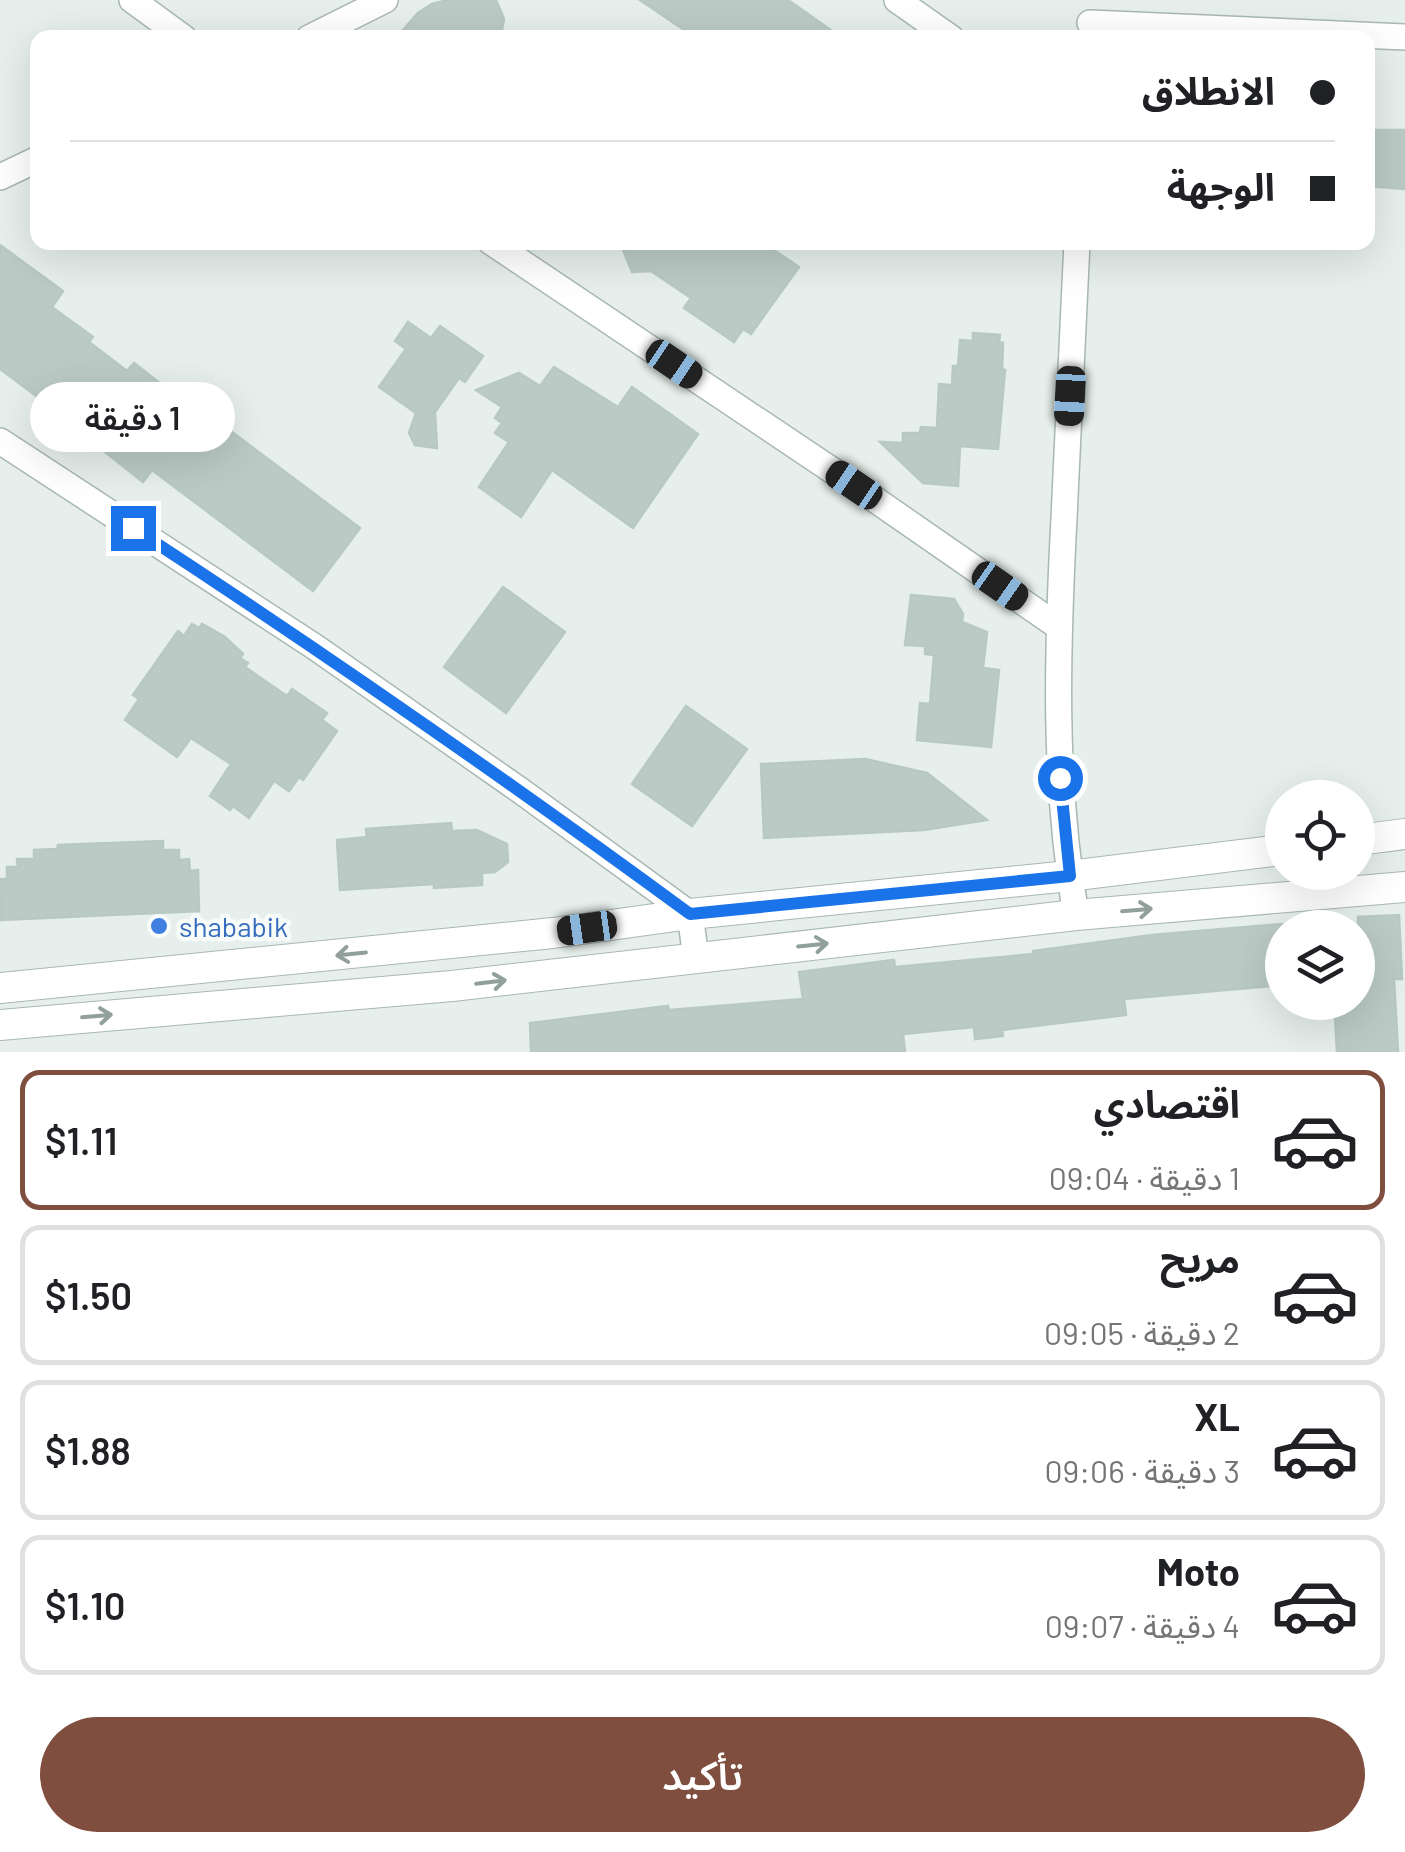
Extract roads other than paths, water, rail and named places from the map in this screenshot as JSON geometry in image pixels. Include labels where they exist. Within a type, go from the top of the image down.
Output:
[{"type":"street","points":[[132,0],[173,30]]},
{"type":"street","points":[[325,30],[384,0]]},
{"type":"street","points":[[897,0],[940,30]]},
{"type":"street","points":[[1090,20],[1275,30]]},
{"type":"street","points":[[1375,35],[1405,37]]},
{"type":"street","points":[[0,177],[30,164]]},
{"type":"street","points":[[503,250],[1059,626]]},
{"type":"street","points":[[1076,915],[1058,745],[1059,626],[1078,250]]},
{"type":"street","points":[[0,440],[315,647],[690,914],[696,958]]},
{"type":"street","points":[[1375,838],[1405,834]]},
{"type":"street","points":[[0,988],[553,933],[690,914],[1265,852]]},
{"type":"street","points":[[0,1025],[423,988],[1076,915],[1405,886]]},
{"type":"street","points":[[419,947],[423,988]]},
{"type":"place","name":"shababik","points":[[159,926]]}]
